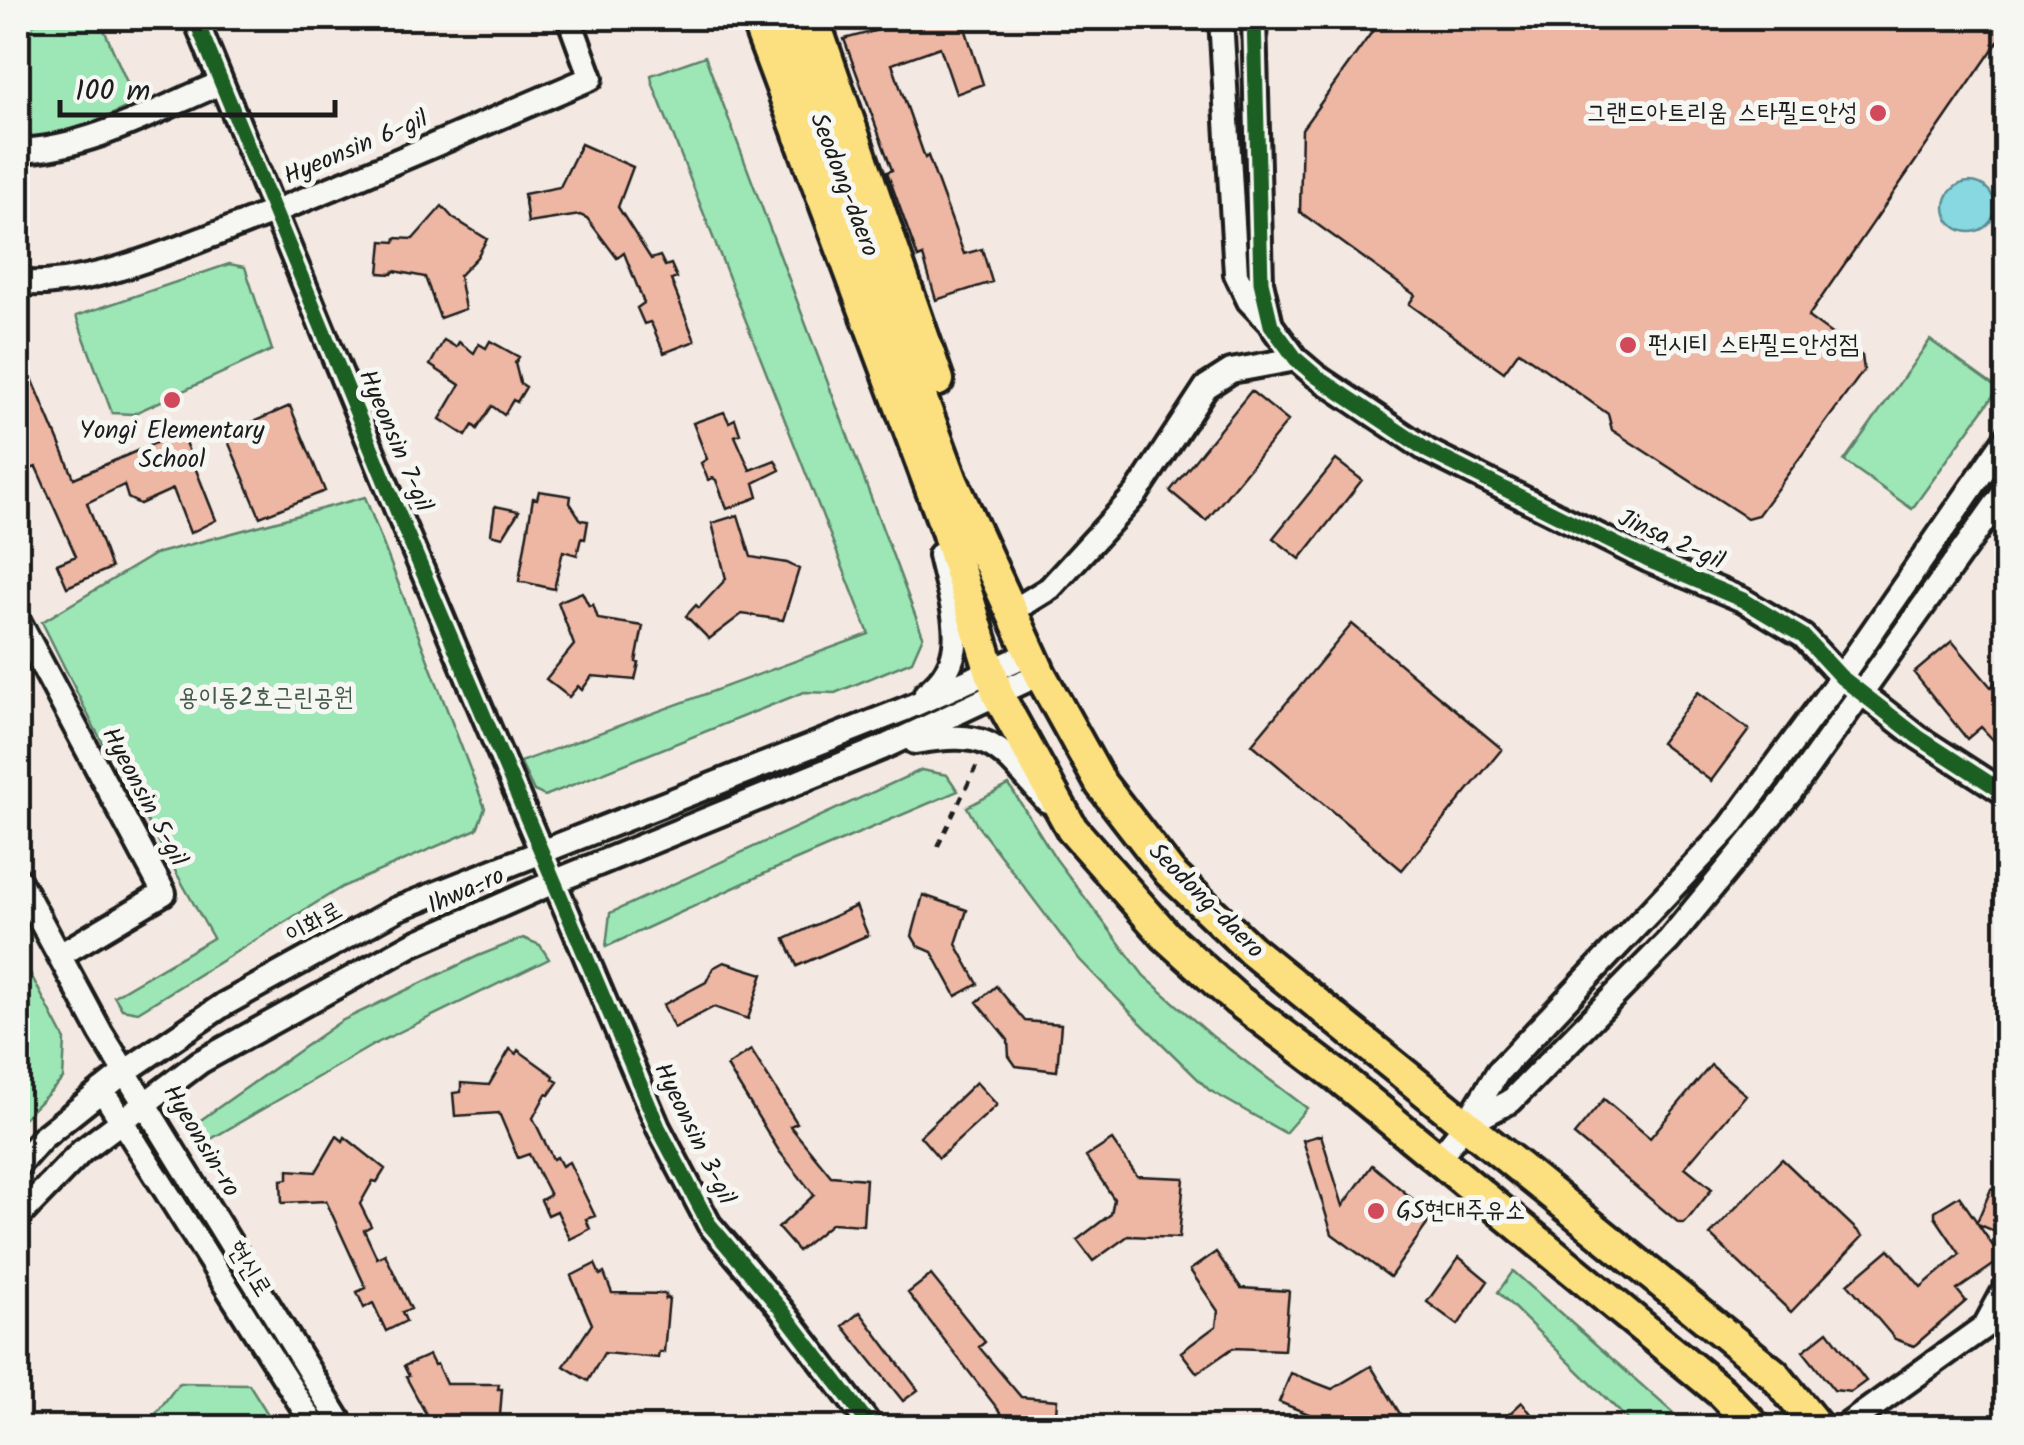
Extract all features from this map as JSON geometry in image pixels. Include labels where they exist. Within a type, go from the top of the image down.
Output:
[{"type":"main road","points":[[734,18],[940,555],[991,675]]},
{"type":"main road","name":"Seodong-daero","points":[[756,18],[946,531],[991,675],[1072,829],[1166,936],[1222,987],[1721,1392],[1756,1428]]},
{"type":"main road","name":"Seodong-daero","points":[[782,18],[952,481],[1036,663],[1102,784],[1170,873],[1251,950],[1774,1374],[1818,1428]]},
{"type":"main road","points":[[813,18],[1036,663]]},
{"type":"street","name":"Hyeonsin 7-gil","points":[[195,18],[398,513],[556,881]]},
{"type":"street","name":"Hyeonsin 6-gil","points":[[18,283],[97,274],[144,260],[273,212],[591,78],[569,18]]},
{"type":"street","name":"Jinsa 2-gil","points":[[1221,18],[1236,274],[1248,301],[1272,325],[1296,359],[1428,450],[1648,560],[1742,600],[1802,636],[1841,677],[1918,737],[2006,794]]},
{"type":"street","points":[[1254,18],[1260,262],[1264,300],[1272,325]]},
{"type":"street","points":[[18,151],[46,150],[96,135],[221,83]]},
{"type":"street","points":[[1016,610],[1050,588],[1136,494],[1206,386],[1231,372],[1296,359]]},
{"type":"street","points":[[1438,1160],[1498,1072],[1730,827],[1841,677],[2006,438]]},
{"type":"street","points":[[1466,1124],[1511,1101],[1669,940],[1790,794],[2006,490]]},
{"type":"street","points":[[905,709],[938,684],[950,669],[957,649],[940,555]]},
{"type":"street","name":"Hyeonsin 5-gil","points":[[18,620],[164,893],[60,955]]},
{"type":"street","points":[[991,675],[1036,663]]},
{"type":"street","name":"이화로","points":[[18,1165],[42,1138],[126,1071],[224,1005],[397,909],[991,675]]},
{"type":"street","name":"Ihwa-ro","points":[[18,1217],[82,1152],[200,1062],[322,994],[413,944],[556,881],[882,748],[991,675]]},
{"type":"street","points":[[882,748],[957,735],[988,742],[1072,829]]},
{"type":"street","name":"Hyeonsin-ro","points":[[18,879],[101,1032],[344,1428]]},
{"type":"street","name":"Hyeonsin 3-gil","points":[[556,881],[658,1127],[708,1224],[780,1308],[872,1428]]},
{"type":"street","name":"현신로","points":[[102,1090],[316,1428]]},
{"type":"street","points":[[1843,1428],[1985,1326],[2006,1287]]},
{"type":"path","points":[[938,846],[988,742]]},
{"type":"green space","points":[[50,18],[99,18],[136,103],[90,125],[18,141],[18,30]]},
{"type":"green space","points":[[705,56],[923,636],[912,661],[835,693],[804,692],[545,796],[534,791],[520,762],[869,634],[652,82],[651,75]]},
{"type":"green space","points":[[229,264],[245,267],[272,350],[133,414],[112,413],[76,316]]},
{"type":"green space","points":[[1930,340],[1998,389],[1912,509],[1844,461]]},
{"type":"green space","name":"용이동2호근린공원","points":[[365,497],[485,808],[477,829],[342,887],[138,1012],[122,1009],[114,996],[213,938],[94,727],[42,622],[155,554]]},
{"type":"green space","points":[[921,770],[947,775],[958,791],[606,947],[610,913]]},
{"type":"green space","points":[[1009,785],[1056,859],[1144,976],[1212,1036],[1307,1108],[1285,1133],[1209,1090],[1079,959],[967,807]]},
{"type":"green space","points":[[18,936],[28,969],[65,1040],[63,1079],[18,1124]]},
{"type":"green space","points":[[523,938],[540,945],[549,959],[373,1045],[204,1143],[195,1124],[341,1021]]},
{"type":"green space","points":[[1513,1271],[1689,1427],[1635,1427],[1498,1292]]},
{"type":"green space","points":[[179,1383],[249,1384],[276,1427],[146,1427]]},
{"type":"water","points":[[1970,182],[1988,189],[1995,207],[1988,225],[1970,232],[1952,225],[1945,207],[1952,189]]},
{"type":"building","points":[[924,18],[962,18],[983,84],[956,94],[940,47],[892,64],[964,254],[982,249],[992,282],[936,300],[923,256],[918,258],[887,172],[892,170],[844,39]]},
{"type":"building","points":[[1382,18],[2006,18],[2006,30],[1808,317],[1862,356],[1864,370],[1758,515],[1747,518],[1612,430],[1608,414],[1519,351],[1504,372],[1409,304],[1415,295],[1300,212],[1302,129]]},
{"type":"building","points":[[581,144],[633,167],[618,207],[651,259],[660,256],[665,266],[671,264],[677,278],[671,280],[695,341],[664,353],[652,325],[644,324],[637,308],[644,303],[624,253],[617,258],[587,218],[580,215],[528,223],[524,194],[560,187]]},
{"type":"building","points":[[442,206],[453,218],[487,239],[459,276],[465,309],[440,318],[425,277],[394,271],[379,273],[382,241],[413,239]]},
{"type":"building","points":[[444,340],[456,347],[459,342],[474,353],[479,344],[486,348],[490,341],[519,357],[515,363],[520,383],[526,387],[504,415],[492,406],[477,429],[473,425],[466,436],[440,419],[460,385],[430,365]]},
{"type":"building","points":[[18,345],[74,478],[181,432],[216,520],[190,533],[173,489],[140,504],[128,498],[124,485],[87,503],[111,568],[67,587],[57,564],[76,556],[36,467],[18,473]]},
{"type":"building","points":[[1251,391],[1288,421],[1206,521],[1170,491]]},
{"type":"building","points":[[290,406],[325,491],[260,517],[225,434]]},
{"type":"building","points":[[724,412],[729,422],[735,419],[740,434],[735,436],[750,470],[775,460],[780,470],[754,483],[758,497],[727,509],[716,480],[708,480],[701,463],[707,459],[693,423]]},
{"type":"building","points":[[1336,460],[1362,480],[1300,559],[1273,538]]},
{"type":"building","points":[[539,491],[571,496],[570,503],[581,520],[588,521],[577,555],[563,551],[554,589],[519,581],[533,498],[537,499]]},
{"type":"building","points":[[495,506],[519,511],[503,537],[491,534]]},
{"type":"building","points":[[738,515],[751,557],[799,569],[783,620],[742,614],[709,639],[686,616],[726,579],[712,523]]},
{"type":"building","points":[[582,592],[589,606],[593,604],[598,619],[643,626],[636,662],[639,663],[635,680],[592,676],[582,690],[578,686],[569,697],[546,679],[574,645],[558,602]]},
{"type":"building","points":[[1352,624],[1502,749],[1402,870],[1252,744]]},
{"type":"building","points":[[1952,641],[1991,687],[2006,674],[2006,736],[1998,745],[1981,727],[1967,739],[1914,673]]},
{"type":"building","points":[[1698,692],[1749,730],[1711,781],[1660,743]]},
{"type":"building","points":[[923,895],[967,910],[956,944],[978,984],[956,996],[932,952],[918,946],[912,936]]},
{"type":"building","points":[[856,906],[868,935],[797,966],[785,939]]},
{"type":"building","points":[[724,962],[763,974],[748,1019],[714,1007],[674,1028],[663,1005],[706,982],[713,968]]},
{"type":"building","points":[[996,986],[1025,1021],[1061,1024],[1057,1071],[1016,1066],[1009,1056],[1008,1040],[977,1002]]},
{"type":"building","points":[[510,1049],[516,1054],[518,1050],[558,1082],[546,1094],[533,1118],[553,1159],[557,1157],[562,1166],[569,1162],[595,1216],[586,1219],[590,1229],[570,1239],[557,1211],[548,1215],[541,1200],[550,1195],[529,1154],[518,1158],[499,1113],[455,1116],[453,1093],[461,1092],[461,1083],[489,1085]]},
{"type":"building","points":[[751,1050],[797,1123],[790,1126],[831,1176],[866,1179],[863,1225],[832,1223],[798,1251],[778,1228],[814,1195],[779,1151],[727,1066]]},
{"type":"building","points":[[1711,1065],[1746,1095],[1685,1167],[1712,1189],[1685,1223],[1679,1223],[1574,1135],[1604,1099],[1650,1138]]},
{"type":"building","points":[[976,1082],[997,1105],[939,1158],[920,1136]]},
{"type":"building","name":"GS현대주유소","points":[[1321,1135],[1343,1206],[1372,1165],[1433,1216],[1390,1277],[1332,1234],[1303,1140]]},
{"type":"building","points":[[337,1136],[343,1141],[345,1137],[385,1169],[360,1204],[371,1226],[364,1230],[377,1258],[385,1254],[411,1309],[402,1312],[406,1321],[386,1331],[373,1303],[364,1308],[357,1292],[366,1288],[326,1201],[282,1203],[281,1180],[288,1179],[288,1170],[316,1172]]},
{"type":"building","points":[[1112,1140],[1137,1176],[1184,1178],[1179,1238],[1128,1236],[1093,1261],[1077,1240],[1111,1214],[1114,1199],[1086,1157]]},
{"type":"building","points":[[1782,1159],[1863,1236],[1791,1312],[1710,1235]]},
{"type":"building","points":[[1991,1189],[2006,1195],[2006,1236],[1978,1224],[2002,1259],[1957,1290],[1966,1301],[1914,1346],[1895,1339],[1848,1284],[1889,1249],[1921,1287],[1960,1254],[1935,1217],[1935,1211],[1959,1196],[1977,1222]]},
{"type":"building","points":[[1216,1252],[1241,1288],[1289,1291],[1284,1350],[1233,1348],[1197,1373],[1181,1352],[1216,1326],[1218,1311],[1190,1270]]},
{"type":"building","points":[[1459,1257],[1488,1281],[1458,1325],[1427,1302]]},
{"type":"building","points":[[595,1264],[600,1275],[604,1273],[612,1293],[666,1294],[665,1299],[669,1298],[664,1352],[659,1352],[658,1358],[604,1353],[588,1381],[564,1366],[592,1324],[571,1276]]},
{"type":"building","points":[[931,1275],[985,1342],[979,1347],[1021,1397],[1057,1400],[1055,1428],[992,1428],[1004,1417],[908,1293]]},
{"type":"building","points":[[860,1312],[918,1390],[903,1401],[843,1326]]},
{"type":"building","points":[[1828,1331],[1866,1381],[1851,1392],[1834,1390],[1803,1351]]},
{"type":"building","points":[[429,1355],[446,1384],[499,1384],[499,1428],[416,1428],[426,1414],[404,1366]]},
{"type":"building","points":[[1371,1366],[1402,1417],[1384,1428],[1329,1428],[1326,1421],[1279,1402],[1291,1373],[1332,1389]]},
{"type":"building","points":[[1522,1402],[1542,1428],[1494,1428]]},
{"type":"cycle path","points":[[195,18],[398,513],[658,1127],[709,1224],[780,1308],[872,1428]]},
{"type":"cycle path","points":[[1254,18],[1261,282],[1271,325],[1296,359],[1428,451],[1648,560],[1743,600],[1803,636],[1841,677],[1918,737],[2006,794]]},
{"type":"place","name":"그랜드아트리움 스타필드안성","points":[[1878,113]]},
{"type":"place","name":"펀시티 스타필드안성점","points":[[1628,345]]},
{"type":"place","name":"Yongi Elementary School","points":[[172,400]]},
{"type":"place","name":"GS현대주유소","points":[[1376,1211]]}]
